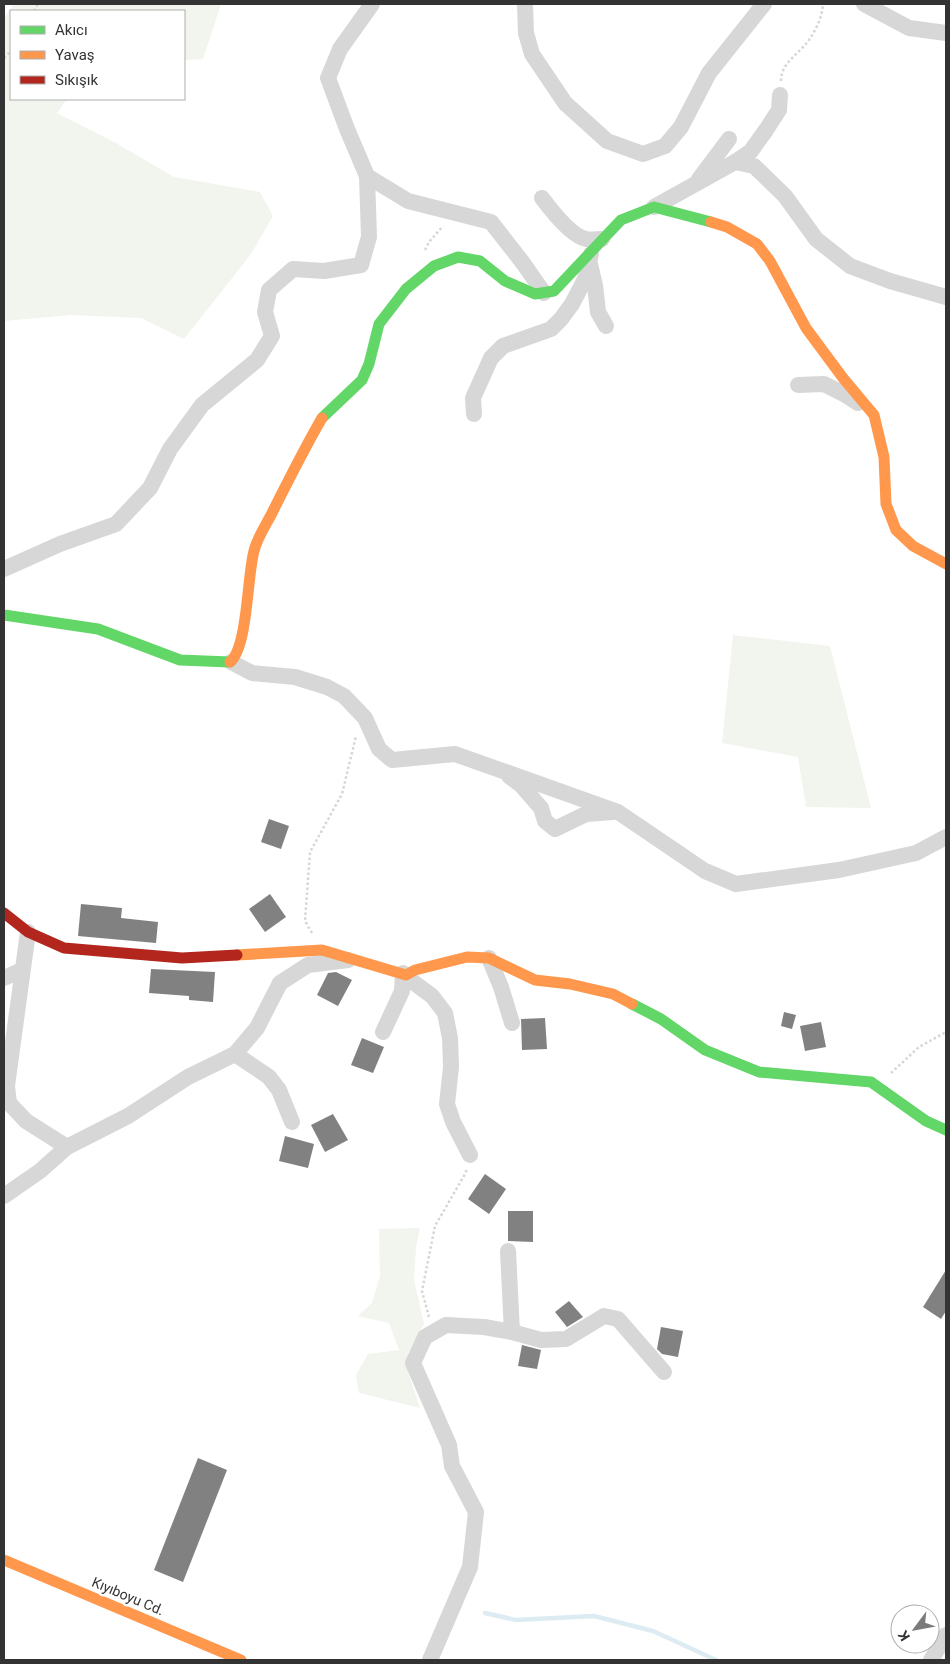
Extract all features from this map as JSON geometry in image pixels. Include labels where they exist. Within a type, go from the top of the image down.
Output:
[{"type":"street","points":[[4,569],[60,544],[116,524],[150,488],[170,449],[202,405],[257,360],[272,336],[265,312],[269,290],[293,269],[324,271],[361,265],[369,237],[367,176],[328,78],[340,49],[372,4]]},
{"type":"street","points":[[524,4],[526,33],[532,54],[565,103],[608,141],[643,154],[665,146],[681,127],[709,73],[764,4]]},
{"type":"street","points":[[864,4],[909,28],[946,33]]},
{"type":"street","points":[[231,662],[238,649],[248,600],[254,550],[302,452],[325,414],[362,380],[369,364],[379,324],[406,289],[434,266],[458,257],[480,262],[506,281],[535,294],[554,291],[567,280],[622,220],[654,207],[735,162],[751,151],[779,110],[780,95]]},
{"type":"street","points":[[695,185],[729,139]]},
{"type":"street","points":[[735,162],[754,166],[785,196],[816,239],[850,266],[890,281],[946,297]]},
{"type":"street","points":[[367,176],[408,201],[491,222],[544,293]]},
{"type":"street","points":[[542,198],[574,233],[585,239],[594,250],[598,312],[606,326]]},
{"type":"street","points":[[654,207],[728,227],[757,244],[770,260],[806,328],[837,371],[874,415],[884,457],[886,504],[896,530],[913,546],[946,564]]},
{"type":"street","points":[[474,414],[473,398],[491,358],[503,346],[551,330],[572,304],[585,279],[594,250]]},
{"type":"street","points":[[798,385],[824,384],[844,394],[874,415]]},
{"type":"street","points":[[4,615],[24,616],[98,629],[180,660],[231,662],[252,673],[295,677],[327,687],[344,696],[364,718],[378,749],[392,760],[455,754],[499,769],[618,812],[705,871],[736,884],[839,870],[916,853],[946,837]]},
{"type":"street","points":[[499,769],[521,785],[541,808],[545,821],[555,828],[586,814],[618,812]]},
{"type":"street","points":[[4,913],[28,932],[64,948],[182,958],[322,950],[405,974],[432,996],[445,1013],[450,1038],[451,1067],[447,1104],[453,1122],[470,1155]]},
{"type":"street","points":[[28,932],[6,1086],[9,1103],[26,1121],[67,1147]]},
{"type":"street","points":[[405,974],[467,957],[489,958],[535,980],[570,984],[613,994],[661,1019],[705,1050],[759,1072],[871,1082],[884,1089],[914,1115],[946,1130]]},
{"type":"street","points":[[489,958],[501,987],[512,1023]]},
{"type":"street","points":[[4,1196],[40,1172],[67,1147],[128,1116],[188,1077],[235,1054],[257,1028],[280,982],[308,965],[358,959]]},
{"type":"street","points":[[4,978],[22,970]]},
{"type":"street","points":[[383,1032],[402,991],[405,974]]},
{"type":"street","points":[[235,1054],[269,1078],[279,1090],[292,1122]]},
{"type":"street","points":[[508,1251],[512,1332]]},
{"type":"street","points":[[430,1660],[470,1567],[476,1512],[452,1466],[450,1446],[413,1363],[425,1337],[446,1325],[484,1327],[541,1340],[566,1339],[604,1316],[618,1320],[664,1372]]},
{"type":"street","name":"Kıyıboyu Cd.","points":[[4,1560],[241,1660]]},
{"type":"street","points":[[931,1660],[946,1635]]},
{"type":"path","points":[[780,95],[781,74],[788,62],[805,45],[815,29],[822,14],[823,4]]},
{"type":"path","points":[[322,950],[305,921],[310,852],[342,794],[356,736],[354,728]]},
{"type":"path","points":[[878,1086],[919,1047],[946,1032]]},
{"type":"path","points":[[433,1332],[422,1291],[435,1226],[466,1174],[470,1155]]},
{"type":"shaded area","points":[[14,4],[221,4],[203,59],[185,60],[185,10],[10,10],[10,100],[66,100],[57,113],[116,143],[174,177],[260,192],[273,216],[251,254],[184,339],[141,318],[71,315],[4,321],[4,18]]},
{"type":"shaded area","points":[[733,635],[830,646],[871,808],[806,807],[798,757],[722,743]]},
{"type":"shaded area","points":[[420,1228],[416,1247],[414,1280],[424,1324],[408,1353],[406,1366],[420,1408],[359,1393],[356,1375],[368,1354],[399,1350],[389,1323],[358,1316],[372,1303],[380,1276],[379,1229]]},
{"type":"building","points":[[269,819],[289,826],[281,849],[261,842]]},
{"type":"building","points":[[270,894],[286,917],[265,932],[249,909]]},
{"type":"building","points":[[81,904],[122,908],[121,918],[158,922],[156,943],[78,936]]},
{"type":"building","points":[[151,969],[215,972],[213,1002],[189,1000],[189,996],[149,993]]},
{"type":"building","points":[[336,972],[352,980],[338,1006],[317,995],[328,973]]},
{"type":"building","points":[[784,1012],[796,1015],[792,1029],[781,1026]]},
{"type":"building","points":[[545,1018],[547,1049],[522,1050],[521,1019]]},
{"type":"building","points":[[821,1022],[826,1047],[805,1051],[800,1026]]},
{"type":"building","points":[[362,1038],[384,1047],[373,1073],[351,1065]]},
{"type":"building","points":[[333,1114],[348,1140],[325,1152],[311,1125]]},
{"type":"building","points":[[285,1136],[314,1144],[308,1168],[279,1161]]},
{"type":"building","points":[[485,1174],[506,1189],[489,1214],[468,1199]]},
{"type":"building","points":[[508,1211],[533,1211],[533,1242],[508,1241]]},
{"type":"building","points":[[946,1270],[946,1311],[941,1319],[923,1307]]},
{"type":"building","points":[[569,1301],[583,1317],[567,1327],[555,1312]]},
{"type":"building","points":[[661,1327],[683,1331],[678,1357],[662,1354],[657,1349]]},
{"type":"building","points":[[522,1345],[541,1350],[537,1369],[518,1366]]},
{"type":"building","points":[[198,1458],[227,1470],[183,1582],[154,1570]]},
{"type":"waterway","points":[[485,1613],[516,1620],[594,1616],[653,1631],[716,1660]]},
{"type":"traffic: fast","points":[[322,418],[362,380],[369,364],[379,324],[406,289],[434,266],[458,257],[480,261],[505,281],[535,294],[554,291],[621,220],[654,207],[711,222]]},
{"type":"traffic: fast","points":[[4,615],[98,629],[180,660],[230,662]]},
{"type":"traffic: fast","points":[[632,1004],[661,1019],[705,1050],[759,1072],[871,1082],[926,1121],[946,1130]]},
{"type":"traffic: slow","points":[[711,222],[727,227],[757,244],[770,261],[806,328],[843,378],[874,415],[884,457],[886,504],[896,530],[913,546],[946,564]]},
{"type":"traffic: slow","points":[[230,662],[236,654],[244,627],[255,546],[322,418]]},
{"type":"traffic: slow","points":[[237,955],[322,950],[406,975],[415,970],[467,957],[489,958],[535,980],[570,984],[613,994],[632,1004]]},
{"type":"traffic: slow","points":[[4,1560],[241,1660]]},
{"type":"traffic: jam","points":[[4,913],[28,932],[64,948],[182,958],[237,955]]}]
